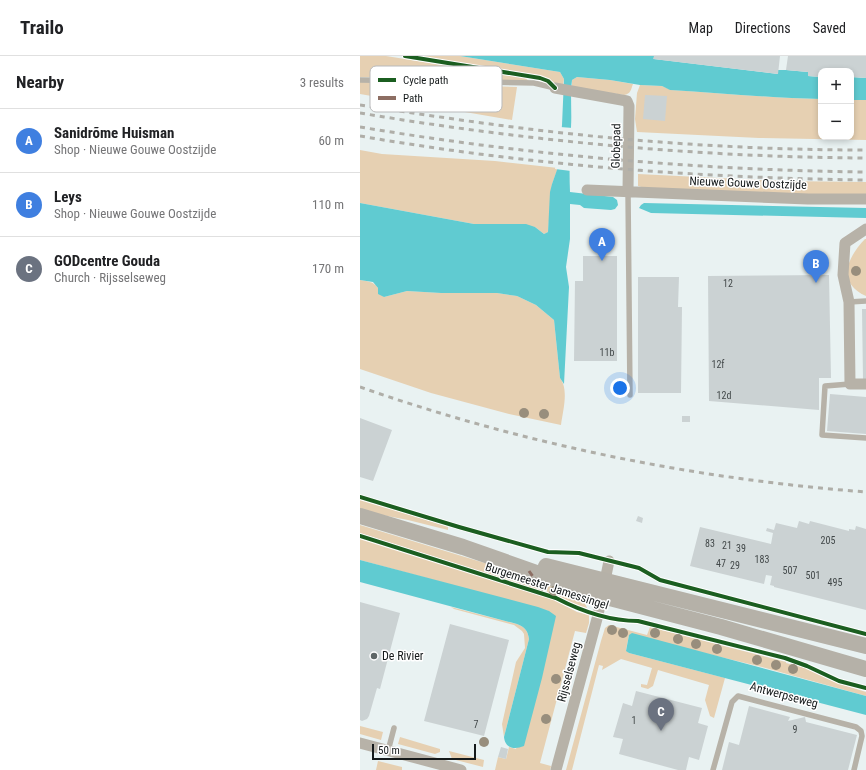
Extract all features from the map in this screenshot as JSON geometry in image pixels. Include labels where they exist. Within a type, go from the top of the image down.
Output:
[{"type":"main road","name":"Burgemeester Jamessingel","points":[[360,516],[603,588],[721,627],[866,669]]},
{"type":"main road","name":"Burgemeester Jamessingel","points":[[603,588],[866,646]]},
{"type":"street","name":"Globepad","points":[[557,88],[627,101],[629,106],[628,192]]},
{"type":"street","name":"Nieuwe Gouwe Oostzijde","points":[[587,190],[866,200]]},
{"type":"street","points":[[866,229],[845,243],[843,275],[849,302],[850,384],[866,384]]},
{"type":"street","name":"Rijsselseweg","points":[[556,770],[609,561]]},
{"type":"street","points":[[360,743],[461,770]]},
{"type":"lane","name":"Globepad","points":[[360,80],[370,80]]},
{"type":"lane","name":"Globepad","points":[[502,82],[534,83],[557,88]]},
{"type":"lane","points":[[628,192],[630,395]]},
{"type":"lane","points":[[849,302],[866,301]]},
{"type":"lane","points":[[850,384],[826,386],[822,436],[866,438]]},
{"type":"lane","name":"Antwerpseweg","points":[[713,770],[732,702],[738,696],[856,727],[861,731],[862,736],[854,770]]},
{"type":"lane","points":[[388,751],[394,728]]},
{"type":"shaded area","points":[[360,56],[386,56],[449,66],[370,66],[370,77],[360,77]]},
{"type":"shaded area","points":[[418,56],[460,56],[560,72],[564,79],[563,85],[557,85],[552,81],[538,75],[502,69],[502,66],[481,66]]},
{"type":"shaded area","points":[[502,74],[525,78],[529,81],[502,80]]},
{"type":"shaded area","points":[[577,77],[633,84],[629,92],[624,95],[572,87],[572,80]]},
{"type":"shaded area","points":[[360,82],[370,82],[370,96],[360,94]]},
{"type":"shaded area","points":[[640,85],[662,86],[671,90],[765,97],[818,99],[818,139],[759,138],[637,132],[635,119],[637,93]]},
{"type":"shaded area","points":[[502,87],[517,87],[512,120],[465,112],[502,112]]},
{"type":"shaded area","points":[[854,100],[866,100],[866,140],[854,140]]},
{"type":"shaded area","points":[[360,150],[382,154],[495,161],[558,168],[552,184],[548,232],[544,234],[535,227],[474,224],[360,203]]},
{"type":"shaded area","points":[[638,174],[782,181],[866,182],[866,197],[645,188],[638,186]]},
{"type":"shaded area","points":[[865,239],[866,296],[851,284],[848,277],[849,262],[853,254]]},
{"type":"shaded area","points":[[360,280],[375,284],[384,297],[407,291],[441,293],[497,293],[517,296],[536,305],[554,320],[560,378],[563,383],[565,394],[561,425],[509,414],[431,393],[360,369]]},
{"type":"shaded area","points":[[360,499],[448,527],[448,530],[360,509]]},
{"type":"shaded area","points":[[360,525],[514,572],[516,575],[534,582],[541,591],[360,533]]},
{"type":"shaded area","points":[[360,538],[553,599],[577,612],[589,615],[589,623],[586,633],[575,631],[540,763],[551,766],[550,770],[495,770],[498,757],[506,759],[509,747],[516,749],[548,611],[360,560]]},
{"type":"shaded area","points":[[537,578],[573,592],[579,596],[587,608],[577,606],[549,594]]},
{"type":"shaded area","points":[[451,607],[517,624],[522,626],[528,634],[529,639],[504,737],[502,724],[516,662],[525,648],[524,634],[514,625]]},
{"type":"shaded area","points":[[609,625],[647,635],[650,627],[786,662],[805,668],[837,683],[866,692],[866,696],[762,667],[629,635],[626,650],[629,653],[725,678],[714,718],[710,716],[705,700],[709,685],[658,670],[653,686],[648,689],[641,687],[641,684],[647,685],[652,668],[621,659],[602,670],[603,666],[599,665],[572,770],[566,770],[601,641],[605,628]]},
{"type":"shaded area","points":[[360,726],[383,732],[381,740],[360,734]]},
{"type":"shaded area","points":[[400,737],[440,749],[440,752],[435,754],[398,744]]},
{"type":"shaded area","points":[[449,751],[484,760],[483,767],[452,759]]},
{"type":"shaded area","points":[[378,761],[402,767],[402,770],[376,770]]},
{"type":"water","points":[[460,56],[654,56],[654,59],[778,74],[778,70],[808,72],[808,76],[818,77],[818,99],[765,97],[670,90],[662,86],[640,85],[577,77],[572,80],[570,192],[613,197],[617,200],[618,205],[615,209],[611,210],[584,208],[580,205],[570,204],[570,239],[566,267],[569,287],[564,384],[560,378],[554,320],[536,305],[517,296],[497,293],[441,293],[407,291],[384,297],[378,294],[378,288],[373,282],[360,280],[360,203],[474,224],[526,224],[535,227],[544,234],[548,232],[550,192],[558,167],[562,125],[564,79],[560,72]]},
{"type":"water","points":[[854,77],[866,78],[866,100],[854,100]]},
{"type":"water","points":[[644,203],[866,208],[866,218],[651,213],[639,208]]},
{"type":"water","points":[[360,560],[538,607],[549,611],[556,616],[542,678],[524,746],[514,748],[508,746],[504,737],[529,639],[526,630],[517,624],[360,582]]},
{"type":"water","points":[[632,633],[866,696],[866,715],[629,653],[626,651],[629,635]]},
{"type":"pier","points":[[560,127],[573,128],[571,171],[555,169]]},
{"type":"building","points":[[654,56],[780,56],[778,74],[653,59]]},
{"type":"building","points":[[788,56],[866,56],[866,78],[854,77],[854,68],[818,68],[818,77],[808,76],[808,72],[786,70]]},
{"type":"building","points":[[645,95],[667,96],[665,121],[643,119]]},
{"type":"building","points":[[583,256],[617,256],[617,361],[574,361],[575,281],[583,281]]},
{"type":"building","points":[[829,275],[831,378],[819,378],[819,410],[709,401],[708,276]]},
{"type":"building","points":[[638,277],[679,277],[678,307],[682,307],[681,393],[638,393]]},
{"type":"building","points":[[862,309],[866,309],[866,380],[863,380]]},
{"type":"building","points":[[830,394],[866,397],[866,434],[827,431]]},
{"type":"building","points":[[682,416],[690,416],[690,422],[682,422]]},
{"type":"building","points":[[360,418],[392,430],[373,481],[360,477]]},
{"type":"building","points":[[638,516],[643,518],[642,523],[636,521]]},
{"type":"building","points":[[799,521],[809,524],[810,521],[849,531],[849,529],[855,530],[856,526],[866,529],[866,610],[774,587],[770,585],[772,576],[766,575],[764,584],[690,566],[700,527],[771,544],[773,533],[766,531],[767,528],[774,530],[776,523],[797,528]]},
{"type":"building","name":"De Rivier","points":[[360,602],[400,613],[380,689],[377,688],[369,716],[367,719],[362,721],[360,720]]},
{"type":"building","points":[[450,624],[509,640],[484,736],[424,721]]},
{"type":"building","points":[[636,691],[702,708],[698,723],[708,726],[699,760],[689,757],[686,770],[678,770],[619,754],[623,739],[613,737],[623,703],[632,706]]},
{"type":"building","points":[[749,706],[790,717],[788,721],[805,717],[806,722],[857,735],[848,770],[722,770],[729,742],[739,745]]},
{"type":"building","points":[[501,747],[508,749],[506,759],[498,757]]},
{"type":"railway","points":[[360,105],[370,106]]},
{"type":"railway","points":[[407,112],[515,127],[619,139],[784,149],[866,150]]},
{"type":"railway","points":[[360,113],[486,132],[612,146],[675,151],[802,157],[866,158]]},
{"type":"railway","points":[[360,127],[486,146],[612,159],[739,168],[866,172]]},
{"type":"railway","points":[[360,136],[486,155],[612,168],[739,176],[866,180]]},
{"type":"railway","points":[[360,387],[484,426],[546,442],[610,456],[737,478],[866,492]]},
{"type":"marked path","points":[[529,571],[545,594]]},
{"type":"cycle path","points":[[405,56],[466,66]]},
{"type":"cycle path","points":[[502,72],[540,78],[548,81],[555,88]]},
{"type":"cycle path","points":[[360,497],[548,552],[579,553],[639,568],[660,580],[866,634]]},
{"type":"cycle path","points":[[360,536],[556,598],[575,607],[596,614],[627,621],[638,621],[785,658],[807,666],[839,681],[866,688]]},
{"type":"place","name":"Sanidrõme Huisman","points":[[602,261]]},
{"type":"place","name":"Leys","points":[[816,283]]},
{"type":"place","name":"De Rivier","points":[[374,656]]},
{"type":"place","name":"GODcentre Gouda","points":[[661,731]]}]
